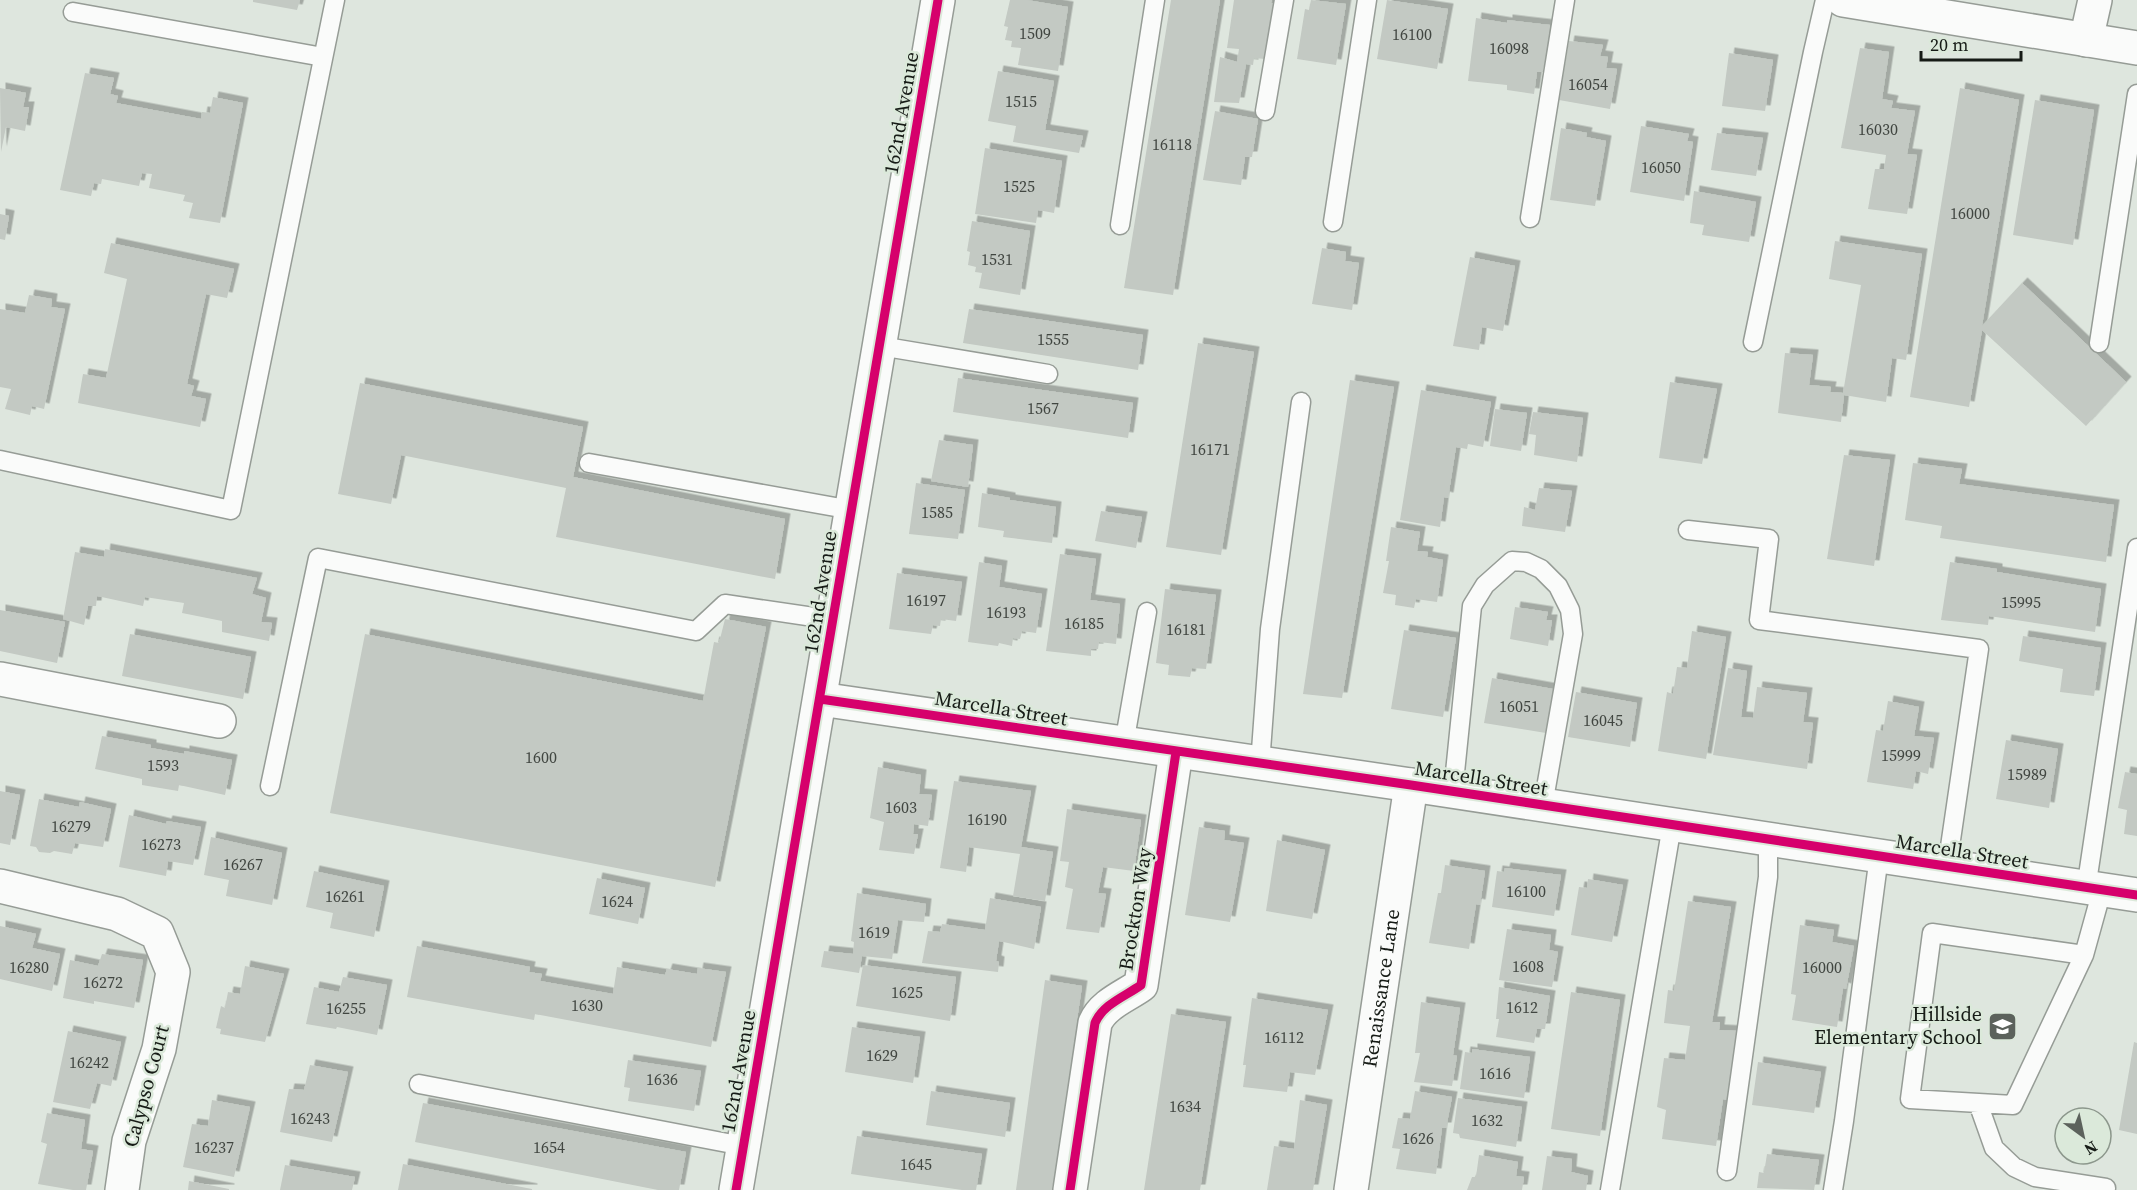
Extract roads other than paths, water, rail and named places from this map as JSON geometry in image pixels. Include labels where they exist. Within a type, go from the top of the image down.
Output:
[{"type":"street","name":"162nd Avenue","points":[[736,1190],[938,0]]},
{"type":"street","points":[[1843,0],[1940,8],[2086,40],[2137,48]]},
{"type":"street","points":[[2086,40],[2095,0]]},
{"type":"street","points":[[0,679],[219,721]]},
{"type":"street","name":"Marcella Street","points":[[820,699],[1411,785],[2137,895]]},
{"type":"street","name":"Brockton Way","points":[[1070,1190],[1095,1023],[1106,1008],[1141,985],[1176,752]]},
{"type":"street","name":"Renaissance Lane","points":[[1351,1190],[1411,785]]},
{"type":"street","name":"Calypso Court","points":[[0,886],[117,914],[157,933],[173,972],[159,1049],[129,1141],[122,1190]]},
{"type":"lane","points":[[0,460],[231,510],[335,0]]},
{"type":"lane","points":[[1120,225],[1155,0]]},
{"type":"lane","points":[[1265,111],[1284,0]]},
{"type":"lane","points":[[1333,222],[1367,0]]},
{"type":"lane","points":[[1530,218],[1565,0]]},
{"type":"lane","points":[[1754,342],[1813,52],[1826,0]]},
{"type":"lane","points":[[73,12],[323,57]]},
{"type":"lane","points":[[2099,343],[2137,94]]},
{"type":"lane","points":[[880,346],[1048,374]]},
{"type":"lane","points":[[1260,764],[1270,629],[1301,402]]},
{"type":"lane","points":[[589,463],[852,510]]},
{"type":"lane","points":[[1688,530],[1769,540],[1759,620],[1979,649],[1947,867]]},
{"type":"lane","points":[[2084,955],[1932,933],[1910,1100],[2013,1105],[2084,955],[2137,548]]},
{"type":"lane","points":[[270,786],[318,558],[696,631],[725,604],[834,620]]},
{"type":"lane","points":[[1453,792],[1472,606],[1485,585],[1512,561],[1526,562],[1541,569],[1558,586],[1570,610],[1573,634],[1543,805]]},
{"type":"lane","points":[[1124,744],[1147,612]]},
{"type":"lane","points":[[1610,1190],[1672,825]]},
{"type":"lane","points":[[1727,1171],[1768,877],[1768,839]]},
{"type":"lane","points":[[1833,1190],[1846,1109],[1879,856]]},
{"type":"lane","points":[[419,1084],[743,1146]]},
{"type":"lane","points":[[1978,1102],[1994,1148],[2014,1167],[2035,1178],[2106,1188]]},
{"type":"place","name":"Hillside Elementary School","points":[[2003,1026]]}]
